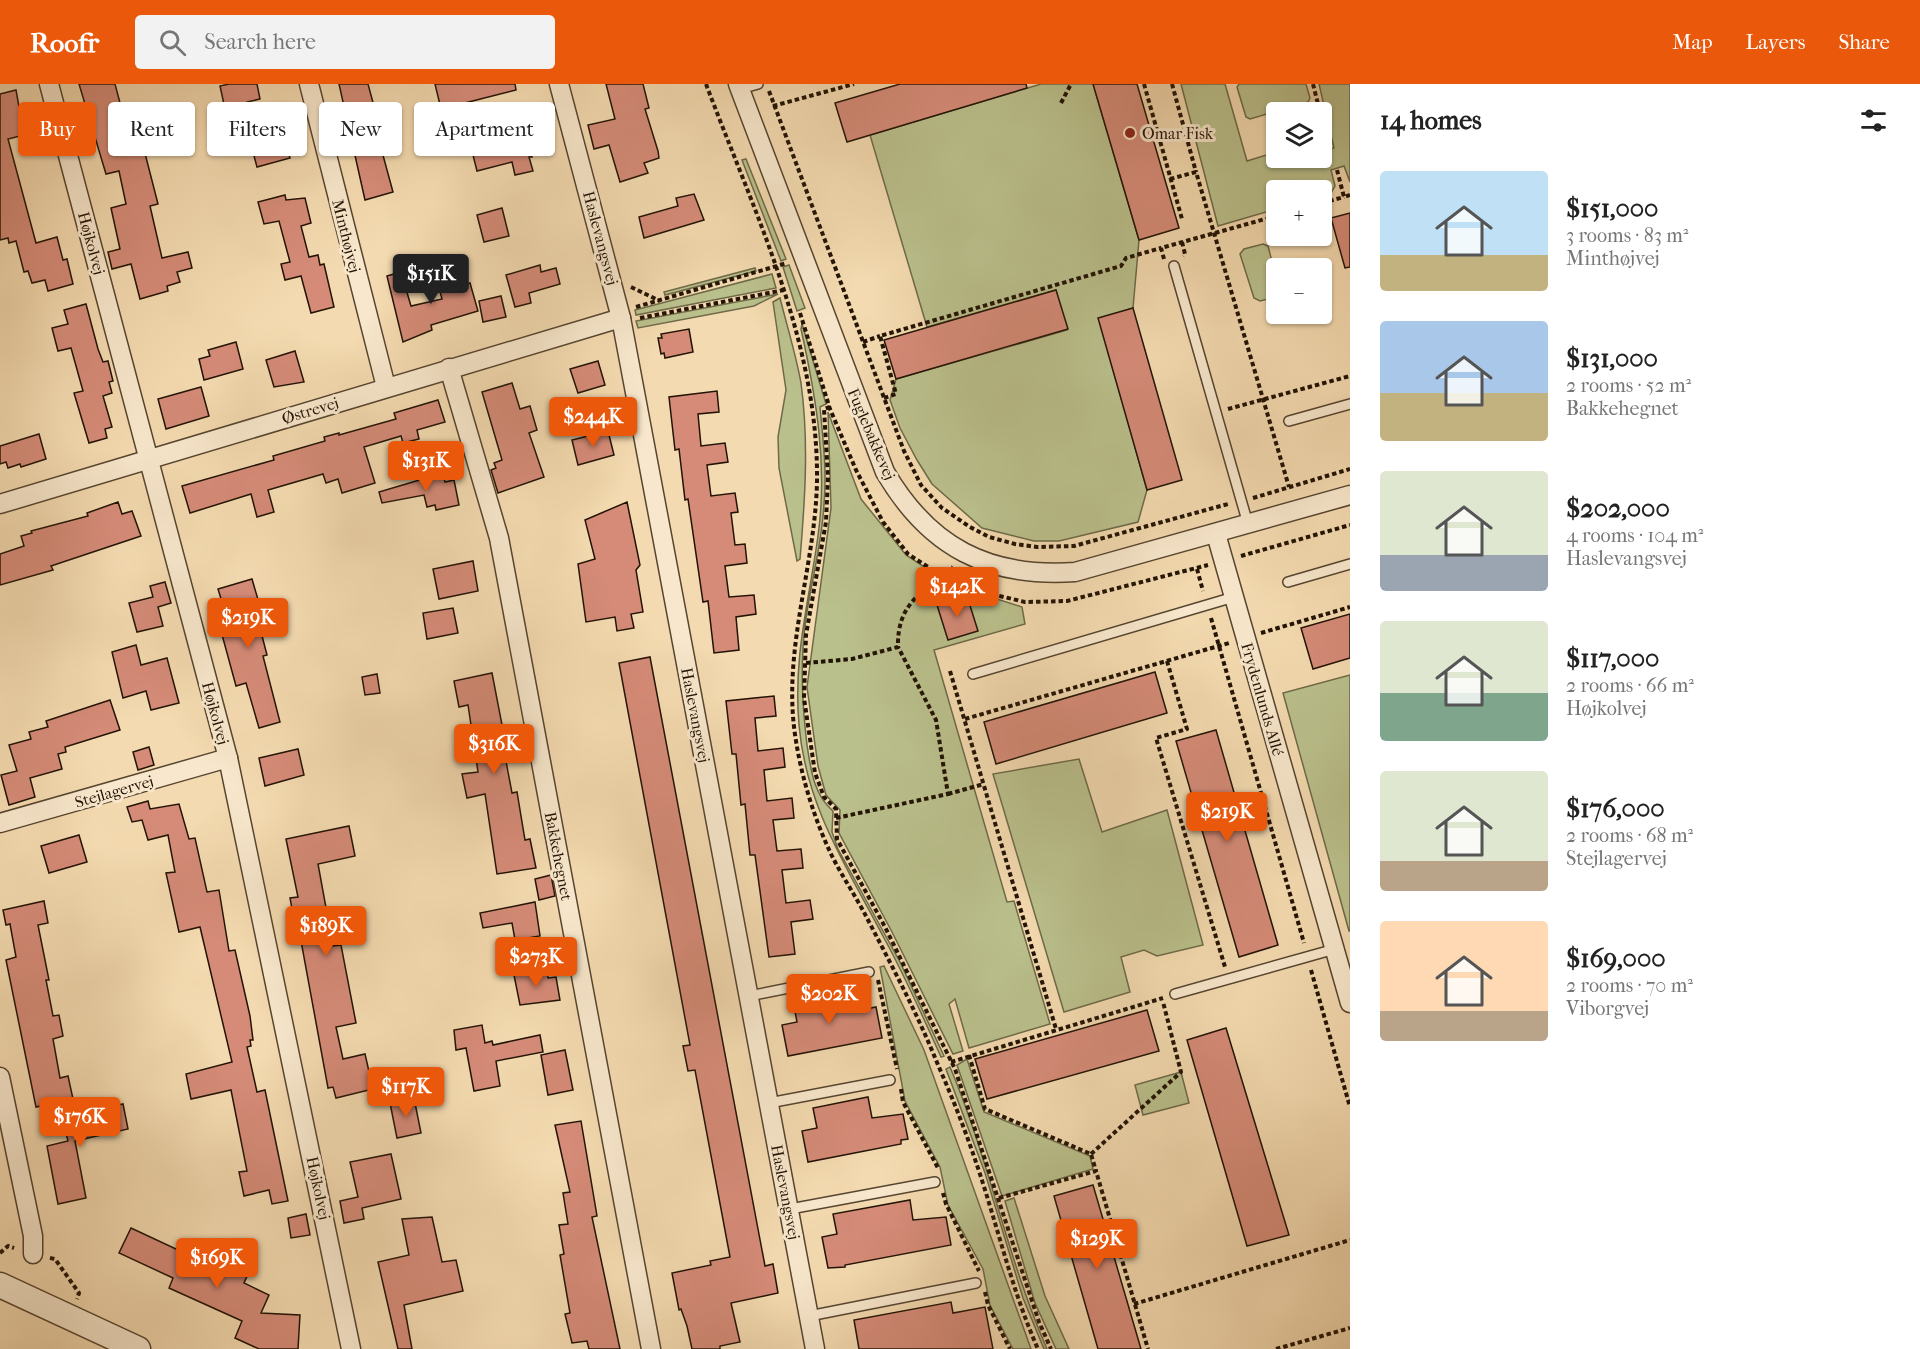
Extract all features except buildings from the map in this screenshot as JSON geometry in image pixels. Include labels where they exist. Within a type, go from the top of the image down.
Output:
[{"type":"street","name":"Højkolvej","points":[[49,84],[228,758],[351,1349]]},
{"type":"street","name":"Minthøjvej","points":[[309,84],[386,387]]},
{"type":"street","name":"Haslevangsvej","points":[[559,84],[621,315],[815,1349]]},
{"type":"street","name":"Fuglebakkevej","points":[[739,87],[885,472],[920,520],[968,554],[999,566],[1030,573],[1075,572],[1350,495]]},
{"type":"street","name":"Østrevej","points":[[0,504],[621,315]]},
{"type":"street","name":"Bakkehegnet","points":[[449,368],[499,538],[651,1349]]},
{"type":"street","name":"Frydenlunds Allé","points":[[1216,534],[1350,1003]]},
{"type":"street","name":"Stejlagervej","points":[[0,823],[228,758]]},
{"type":"street","points":[[0,1077],[33,1236],[33,1254]]},
{"type":"street","points":[[0,1285],[138,1349]]},
{"type":"lane","points":[[739,87],[758,84]]},
{"type":"lane","points":[[1174,266],[1248,524]]},
{"type":"lane","points":[[1289,421],[1350,404]]},
{"type":"lane","points":[[1288,582],[1350,564]]},
{"type":"lane","points":[[973,674],[1234,597]]},
{"type":"lane","points":[[1175,994],[1335,950]]},
{"type":"lane","points":[[749,996],[874,975]]},
{"type":"lane","points":[[770,1103],[890,1080]]},
{"type":"lane","points":[[790,1209],[939,1182]]},
{"type":"lane","points":[[809,1316],[981,1284]]},
{"type":"path","points":[[706,84],[793,316],[806,378],[816,448],[815,519],[795,635],[792,688],[795,736],[817,818],[827,844],[915,1013],[957,1111],[985,1190],[1008,1270],[1038,1349]]},
{"type":"path","points":[[766,84],[904,451],[921,484],[942,508],[989,537],[1037,548],[1074,546],[1350,469]]},
{"type":"path","points":[[774,106],[854,84]]},
{"type":"path","points":[[1060,103],[1071,84]]},
{"type":"path","points":[[1144,84],[1182,219]]},
{"type":"path","points":[[1172,84],[1304,538]]},
{"type":"path","points":[[1313,84],[1318,102]]},
{"type":"path","points":[[1337,170],[1344,197]]},
{"type":"path","points":[[1170,178],[1196,171]]},
{"type":"path","points":[[1332,200],[1350,195]]},
{"type":"path","points":[[863,342],[1121,266],[1126,258],[1266,219]]},
{"type":"path","points":[[1182,242],[1185,254]]},
{"type":"path","points":[[621,315],[660,301],[775,268],[827,247]]},
{"type":"path","points":[[1161,248],[1164,260],[1174,266]]},
{"type":"path","points":[[611,277],[660,301]]},
{"type":"path","points":[[621,315],[637,318],[784,291]]},
{"type":"path","points":[[800,314],[830,407],[856,470],[883,522],[908,554],[942,576],[970,589],[1025,602],[1067,601],[1224,561],[1350,525]]},
{"type":"path","points":[[880,336],[896,394],[884,398]]},
{"type":"path","points":[[1216,412],[1350,376]]},
{"type":"path","points":[[830,407],[824,409],[828,477],[826,522],[806,635],[804,698],[814,773],[824,797],[836,810],[837,839],[891,937],[951,1062],[999,1198],[1039,1322],[1051,1349]]},
{"type":"path","points":[[948,794],[936,720],[898,648],[898,627],[908,606],[968,554]]},
{"type":"path","points":[[1197,568],[1350,1107]]},
{"type":"path","points":[[964,718],[1220,647],[1246,637],[1350,607]]},
{"type":"path","points":[[806,663],[852,659],[898,648]]},
{"type":"path","points":[[1167,662],[1187,729],[1156,738],[1224,963]]},
{"type":"path","points":[[950,671],[1056,1029]]},
{"type":"path","points":[[836,818],[984,784]]},
{"type":"path","points":[[883,964],[890,962]]},
{"type":"path","points":[[874,975],[903,1102],[939,1182],[988,1305],[1010,1349]]},
{"type":"path","points":[[951,1062],[1175,994]]},
{"type":"path","points":[[1091,1154],[1181,1072],[1162,999]]},
{"type":"path","points":[[969,1055],[985,1109],[1091,1154]]},
{"type":"path","points":[[1091,1154],[1148,1349]]},
{"type":"path","points":[[999,1198],[1096,1171]]},
{"type":"path","points":[[1134,1304],[1350,1240]]},
{"type":"path","points":[[0,1253],[8,1246],[55,1259],[79,1293],[71,1317]]},
{"type":"path","points":[[1276,1349],[1350,1328]]},
{"type":"green space","points":[[1041,84],[1093,84],[1139,240],[1133,308],[1099,319],[1147,490],[1138,522],[1059,541],[1034,541],[982,528],[932,484],[900,428],[890,400],[896,379],[1067,330],[1056,290],[927,327],[870,135]]},
{"type":"green space","points":[[1181,84],[1225,84],[1247,161],[1266,155],[1266,168],[1332,168],[1332,148],[1334,148],[1332,102],[1323,102],[1319,84],[1350,84],[1350,182],[1344,166],[1331,170],[1335,186],[1332,191],[1332,180],[1266,180],[1266,212],[1218,226]]},
{"type":"green space","points":[[1239,84],[1306,84],[1310,98],[1308,102],[1266,102],[1266,114],[1250,119],[1246,117],[1237,87]]},
{"type":"green space","points":[[746,159],[786,259],[781,261],[742,160]]},
{"type":"green space","points":[[1263,244],[1268,246],[1271,258],[1266,258],[1266,300],[1260,301],[1254,298],[1240,254],[1244,249]]},
{"type":"green space","points":[[789,265],[805,308],[797,311],[783,267]]},
{"type":"green space","points":[[755,268],[756,271],[665,295],[664,292]]},
{"type":"green space","points":[[772,274],[776,288],[636,315],[635,310]]},
{"type":"green space","points":[[778,294],[754,306],[638,328],[636,321]]},
{"type":"green space","points":[[780,298],[801,383],[805,427],[803,515],[800,559],[797,561],[779,468],[778,437],[786,390],[773,302]]},
{"type":"green space","points":[[802,324],[826,404],[820,407],[825,468],[823,519],[807,611],[802,656],[804,715],[810,763],[817,789],[833,811],[832,832],[838,849],[900,962],[944,1056],[941,1057],[899,967],[830,836],[810,783],[803,755],[799,725],[798,676],[803,629],[818,536],[822,483],[816,406],[801,329]]},
{"type":"green space","points":[[828,412],[861,499],[906,555],[950,584],[1022,607],[1025,624],[934,650],[1007,902],[1014,901],[1050,1024],[969,1048],[955,999],[949,1004],[963,1051],[953,1054],[839,833],[840,810],[826,795],[818,766],[807,687],[831,508]]},
{"type":"green space","points":[[1350,675],[1350,931],[1349,931],[1283,693]]},
{"type":"green space","points":[[1079,759],[1102,832],[1167,810],[1203,945],[1157,956],[1144,950],[1121,957],[1130,992],[1064,1012],[993,774]]},
{"type":"green space","points":[[884,966],[924,1050],[1031,1349],[1013,1349],[990,1305],[983,1269],[948,1205],[940,1167],[905,1101],[880,967]]},
{"type":"green space","points":[[967,1059],[984,1112],[1090,1156],[1093,1169],[1002,1196],[957,1065]]},
{"type":"green space","points":[[950,1067],[976,1137],[1020,1279],[1047,1349],[1044,1349],[1023,1298],[985,1173],[946,1069]]},
{"type":"green space","points":[[1181,1072],[1189,1103],[1143,1115],[1135,1085]]},
{"type":"green space","points":[[1014,1198],[1045,1296],[1069,1349],[1056,1349],[1035,1303],[1005,1201]]},
{"type":"place","name":"Omar Fisk","points":[[1130,133]]}]
